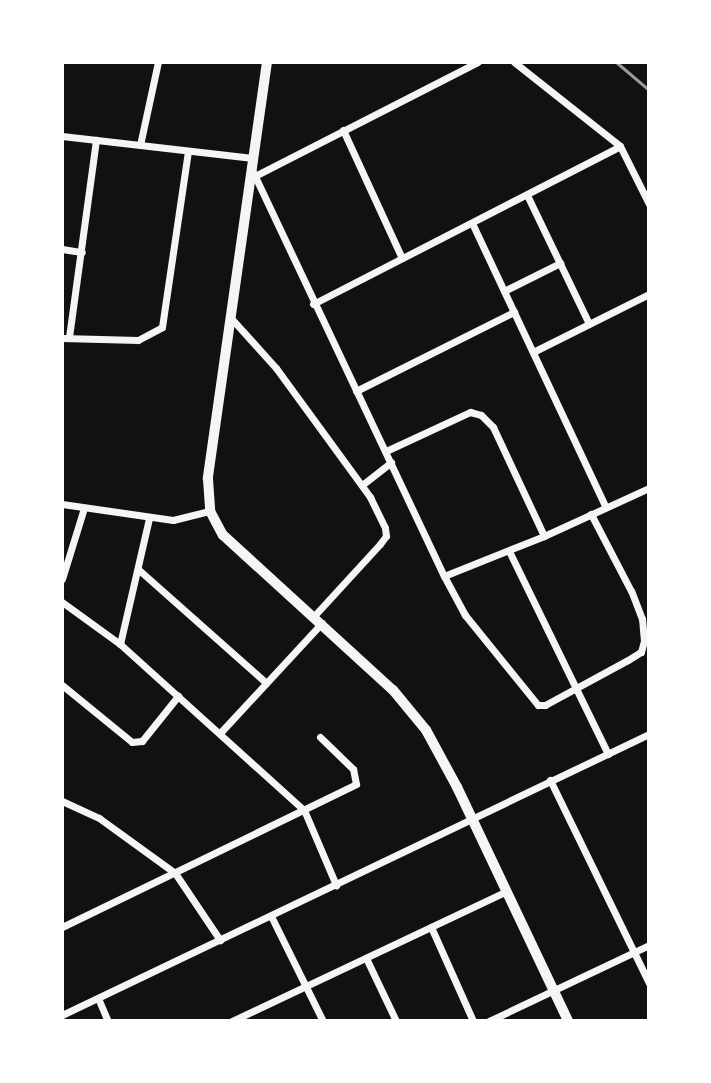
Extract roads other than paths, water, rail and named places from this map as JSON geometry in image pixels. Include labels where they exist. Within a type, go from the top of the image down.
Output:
[{"type":"main road","points":[[267,62],[208,479],[210,511],[223,535],[318,619],[410,708],[442,758],[568,1021]]},
{"type":"street","points":[[140,145],[158,62]]},
{"type":"street","points":[[62,136],[188,151],[253,167],[343,130],[478,62]]},
{"type":"street","points":[[514,62],[620,146],[649,204]]},
{"type":"street","points":[[343,130],[402,258]]},
{"type":"street","points":[[96,140],[82,252],[65,338],[138,340],[162,327],[188,151]]},
{"type":"street","points":[[313,304],[620,146]]},
{"type":"street","points":[[253,167],[313,304],[444,576],[465,615],[530,699],[538,705],[545,705],[641,652],[644,641],[637,605],[591,514]]},
{"type":"street","points":[[527,195],[589,324]]},
{"type":"street","points":[[472,223],[605,506]]},
{"type":"street","points":[[62,249],[82,252]]},
{"type":"street","points":[[504,291],[560,263]]},
{"type":"street","points":[[533,352],[649,294]]},
{"type":"street","points":[[356,391],[514,312]]},
{"type":"street","points":[[220,733],[386,536],[380,515],[362,485],[276,368],[230,317]]},
{"type":"street","points":[[386,451],[470,412],[481,415],[493,427],[544,536]]},
{"type":"street","points":[[362,485],[391,462]]},
{"type":"street","points":[[444,576],[544,536],[649,488]]},
{"type":"street","points":[[62,504],[173,520],[210,511]]},
{"type":"street","points":[[62,579],[84,508]]},
{"type":"street","points":[[120,644],[149,518]]},
{"type":"street","points":[[509,551],[608,754]]},
{"type":"street","points":[[139,570],[265,682]]},
{"type":"street","points":[[62,602],[120,644],[304,810],[336,885]]},
{"type":"street","points":[[62,685],[132,742],[142,741],[178,696]]},
{"type":"street","points":[[62,1015],[473,821],[550,780],[649,734]]},
{"type":"street","points":[[62,926],[356,784],[353,769],[320,737]]},
{"type":"street","points":[[550,780],[649,983]]},
{"type":"street","points":[[62,801],[99,818],[175,873],[220,940]]},
{"type":"street","points":[[232,1021],[248,1018],[306,986],[505,892]]},
{"type":"street","points":[[271,916],[323,1021]]},
{"type":"street","points":[[431,927],[473,1021]]},
{"type":"street","points":[[489,1021],[649,945]]},
{"type":"street","points":[[366,958],[396,1021]]},
{"type":"street","points":[[98,998],[108,1021]]},
{"type":"railway","points":[[616,62],[649,90]]}]
